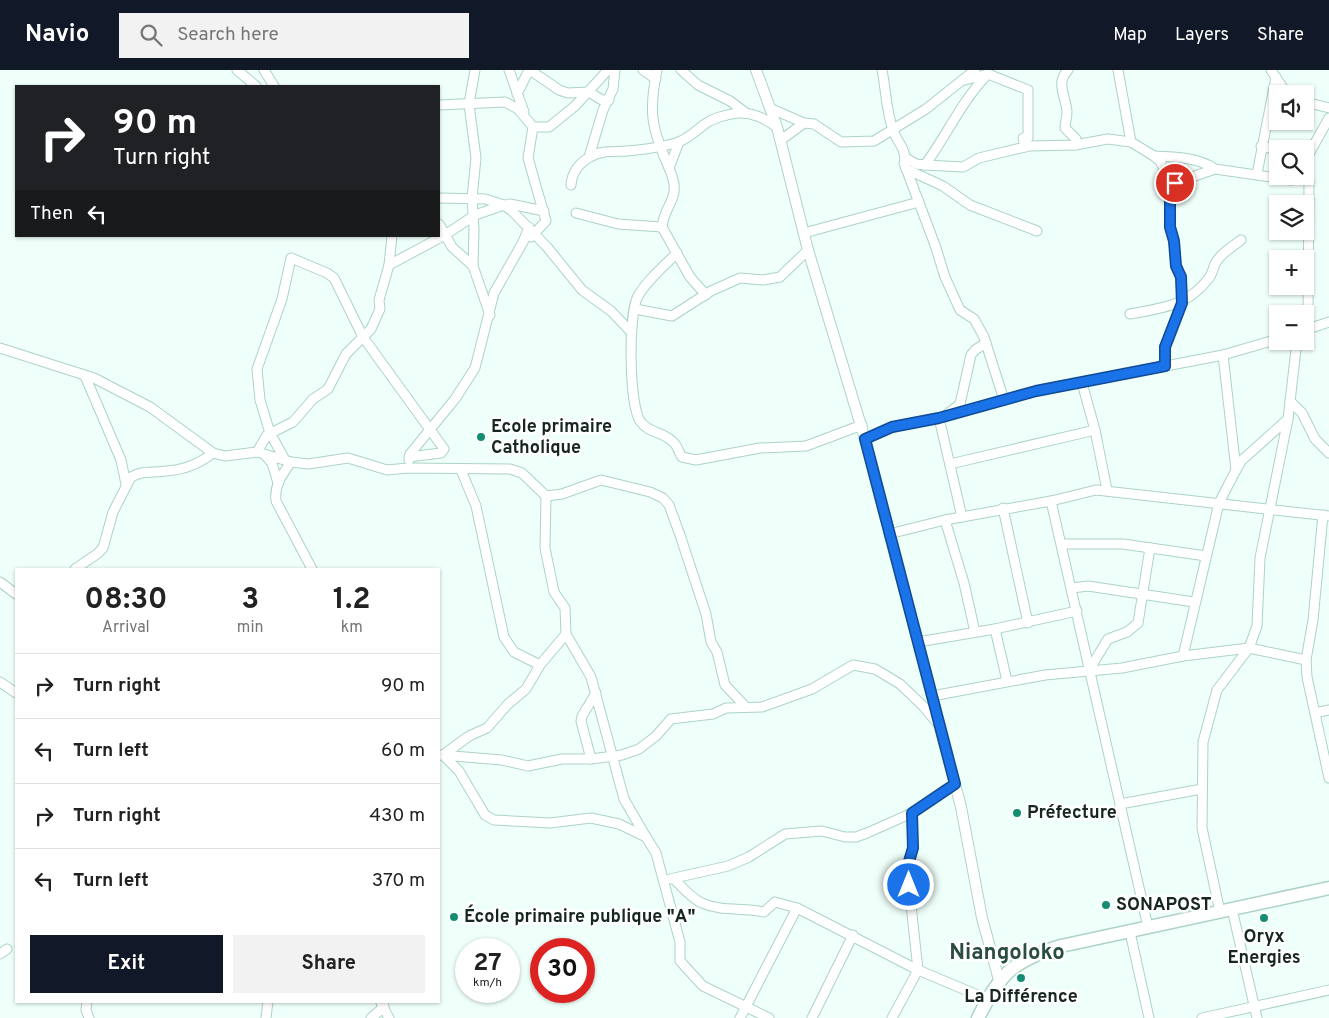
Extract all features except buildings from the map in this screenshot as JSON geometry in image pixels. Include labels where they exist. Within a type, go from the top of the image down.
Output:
[{"type":"highway","points":[[978,1018],[999,980],[1016,964],[1028,958],[1061,946],[1329,888]]},
{"type":"main road","points":[[756,70],[772,109],[808,250],[862,425],[955,784],[982,918],[999,980]]},
{"type":"street","points":[[238,70],[255,85]]},
{"type":"street","points":[[264,70],[273,85]]},
{"type":"street","points":[[475,70],[469,104],[476,158],[472,198],[474,266],[490,315]]},
{"type":"street","points":[[522,70],[509,71],[525,117]]},
{"type":"street","points":[[492,103],[516,92],[529,70],[559,90],[568,93],[590,92],[602,100],[609,100]]},
{"type":"street","points":[[533,128],[549,127],[590,92],[608,70]]},
{"type":"street","points":[[589,157],[613,90],[615,70]]},
{"type":"street","points":[[643,70],[656,74],[652,105],[652,127],[674,180],[675,194],[663,219],[662,227],[690,277],[706,295]]},
{"type":"street","points":[[681,70],[698,85],[730,101],[746,114]]},
{"type":"street","points":[[882,70],[887,111],[893,130],[906,158],[916,164],[963,167],[979,158],[1024,147],[1075,145],[1108,139],[1131,142],[1160,161],[1170,188],[1170,227],[1174,241],[1176,266],[1181,277],[1182,303],[1165,347],[1165,366]]},
{"type":"street","points":[[772,109],[804,123],[814,124],[837,140],[848,143],[874,141],[926,109],[975,70]]},
{"type":"street","points":[[1068,70],[1062,78],[1061,86],[1067,111],[1065,128],[1076,139],[1075,145]]},
{"type":"street","points":[[1118,70],[1131,142]]},
{"type":"street","points":[[963,80],[988,72],[1028,90],[1028,138],[1023,138],[1024,147]]},
{"type":"street","points":[[925,165],[947,134],[957,112],[988,72]]},
{"type":"street","points":[[1274,74],[1281,85]]},
{"type":"street","points":[[1256,174],[1274,74]]},
{"type":"street","points":[[440,105],[512,104],[533,128],[528,158],[546,220],[535,234],[524,242]]},
{"type":"street","points":[[1314,104],[1329,108]]},
{"type":"street","points":[[571,184],[572,177],[581,163],[600,152],[660,147],[679,142],[688,138],[708,122],[736,113],[763,118],[777,127]]},
{"type":"street","points":[[1314,147],[1326,128],[1329,118]]},
{"type":"street","points":[[781,140],[804,123]]},
{"type":"street","points":[[670,168],[679,142]]},
{"type":"street","points":[[1261,146],[1269,148]]},
{"type":"street","points":[[1154,156],[1190,159],[1207,164],[1215,169],[1269,176]]},
{"type":"street","points":[[906,158],[904,163],[906,169],[920,202],[955,300],[960,310],[974,319],[986,343],[1004,400]]},
{"type":"street","points":[[906,169],[943,186],[970,205],[1037,231]]},
{"type":"street","points":[[1170,188],[1175,183],[1215,169]]},
{"type":"street","points":[[1308,305],[1309,185]]},
{"type":"street","points":[[440,198],[485,199],[504,205],[535,234],[582,290],[611,311],[631,332]]},
{"type":"street","points":[[804,233],[920,202]]},
{"type":"street","points":[[389,265],[445,235],[473,217],[504,205],[510,204],[544,211]]},
{"type":"street","points":[[576,213],[618,224],[662,227]]},
{"type":"street","points":[[440,226],[452,247],[474,266]]},
{"type":"street","points":[[408,468],[409,457],[430,428],[455,399],[475,368],[490,315],[494,293],[524,242],[528,227]]},
{"type":"street","points":[[260,453],[270,433],[293,422],[319,393],[328,389],[346,354],[377,319],[389,265],[392,237]]},
{"type":"street","points":[[1130,314],[1182,303],[1198,292],[1211,275],[1215,263],[1240,240]]},
{"type":"street","points":[[635,309],[672,316],[706,295],[740,278],[763,280],[780,277],[808,250]]},
{"type":"street","points":[[677,253],[658,270],[637,297],[631,332],[634,407],[640,421],[647,429],[672,440],[680,454],[688,460],[760,448],[806,446],[862,425]]},
{"type":"street","points":[[288,461],[270,433],[260,400],[258,369],[282,299],[291,258],[334,278],[363,337],[444,448],[443,453],[409,457]]},
{"type":"street","points":[[1314,327],[1329,322]]},
{"type":"street","points":[[865,439],[892,427],[941,417],[1036,391],[1223,355],[1269,342]]},
{"type":"street","points":[[941,417],[960,404],[971,355],[986,343]]},
{"type":"street","points":[[0,348],[85,376],[150,407],[213,453],[225,456],[260,453],[288,461],[319,463],[348,458],[386,470],[408,468],[510,469],[522,473],[546,496],[545,548],[554,592],[565,608],[566,634],[591,677],[624,798],[656,853],[680,942],[680,961],[703,986],[768,1018]]},
{"type":"street","points":[[1257,1018],[1202,828],[1203,742],[1217,690],[1249,648],[1257,626],[1260,558],[1268,509],[1288,418],[1296,350]]},
{"type":"street","points":[[1223,355],[1236,470]]},
{"type":"street","points":[[85,376],[121,460],[126,484]]},
{"type":"street","points":[[1082,383],[1095,430],[1107,490]]},
{"type":"street","points":[[1290,401],[1302,413],[1315,439],[1329,452]]},
{"type":"street","points":[[941,417],[962,516]]},
{"type":"street","points":[[1184,656],[1194,602],[1219,503],[1236,470],[1248,454],[1288,418]]},
{"type":"street","points":[[950,464],[1095,430]]},
{"type":"street","points":[[76,568],[103,548],[113,512],[131,477],[140,473],[184,468],[196,464],[213,453]]},
{"type":"street","points":[[260,453],[272,463],[278,483]]},
{"type":"street","points":[[288,461],[275,492],[276,501],[311,568]]},
{"type":"street","points":[[462,470],[476,506],[504,637],[514,652],[540,665]]},
{"type":"street","points":[[546,496],[562,494],[601,480],[650,492],[663,498],[669,505],[706,614],[710,642],[717,652],[725,685],[746,707]]},
{"type":"street","points":[[889,534],[962,516],[1051,501],[1096,490],[1326,516],[1306,660],[1307,677],[1329,778]]},
{"type":"street","points":[[1051,501],[1148,928]]},
{"type":"street","points":[[1003,508],[1028,622]]},
{"type":"street","points":[[945,520],[964,583],[975,632]]},
{"type":"street","points":[[1062,544],[1123,544],[1206,556]]},
{"type":"street","points":[[1089,670],[1108,638],[1127,632],[1138,623],[1144,595],[1150,548]]},
{"type":"street","points":[[0,582],[15,593]]},
{"type":"street","points":[[1072,588],[1088,586],[1194,602]]},
{"type":"street","points":[[918,642],[995,629],[1076,612]]},
{"type":"street","points":[[995,629],[1007,681]]},
{"type":"street","points":[[441,755],[469,736],[487,728],[508,704],[526,689],[540,665],[566,634]]},
{"type":"street","points":[[932,696],[1007,681],[1089,670],[1122,668],[1184,656],[1249,648],[1306,660]]},
{"type":"street","points":[[441,755],[502,760],[528,766],[562,759],[591,759],[613,756],[639,749],[656,736],[671,719],[713,714],[726,708],[762,707],[792,697],[853,665],[875,668],[900,684],[924,706],[940,725]]},
{"type":"street","points":[[591,759],[581,721],[596,693]]},
{"type":"street","points":[[1315,713],[1329,710]]},
{"type":"street","points":[[441,755],[459,771],[485,815],[494,820],[550,822],[591,818],[618,824],[646,838]]},
{"type":"street","points":[[663,879],[674,879],[728,866],[749,856],[785,834],[822,831],[845,837],[856,837],[912,813],[955,784]]},
{"type":"street","points":[[1120,804],[1202,789]]},
{"type":"street","points":[[892,1018],[918,970],[907,868],[913,848],[912,813]]},
{"type":"street","points":[[674,879],[700,902],[725,909],[746,908],[764,912],[775,902],[796,908],[853,935],[918,970],[987,999]]},
{"type":"street","points":[[740,1018],[796,908]]},
{"type":"street","points":[[1130,932],[1149,1018]]},
{"type":"street","points":[[812,1018],[853,935]]},
{"type":"street","points":[[1202,1018],[1329,990]]},
{"type":"street","points":[[87,1003],[86,1010],[90,1018]]},
{"type":"street","points":[[266,1018],[268,1003]]},
{"type":"street","points":[[372,1018],[382,1003]]},
{"type":"street","points":[[382,1003],[388,1018]]},
{"type":"place","name":"Ecole primaire Catholique","points":[[481,437]]},
{"type":"place","name":"Préfecture","points":[[1017,813]]},
{"type":"place","name":"SONAPOST","points":[[1106,905]]},
{"type":"place","name":"École primaire publique \"A\"","points":[[454,917]]},
{"type":"place","name":"Oryx Energies","points":[[1264,918]]},
{"type":"place","name":"La Différence","points":[[1021,978]]},
{"type":"district","name":"Niangoloko","points":[[1007,953]]},
{"type":"route","points":[[909,885],[907,868],[913,848],[912,813],[955,784],[865,439],[892,427],[939,418],[1036,391],[1165,366],[1165,347],[1182,303],[1181,277],[1176,266],[1174,241],[1170,227],[1169,196],[1170,188],[1175,183]]}]
